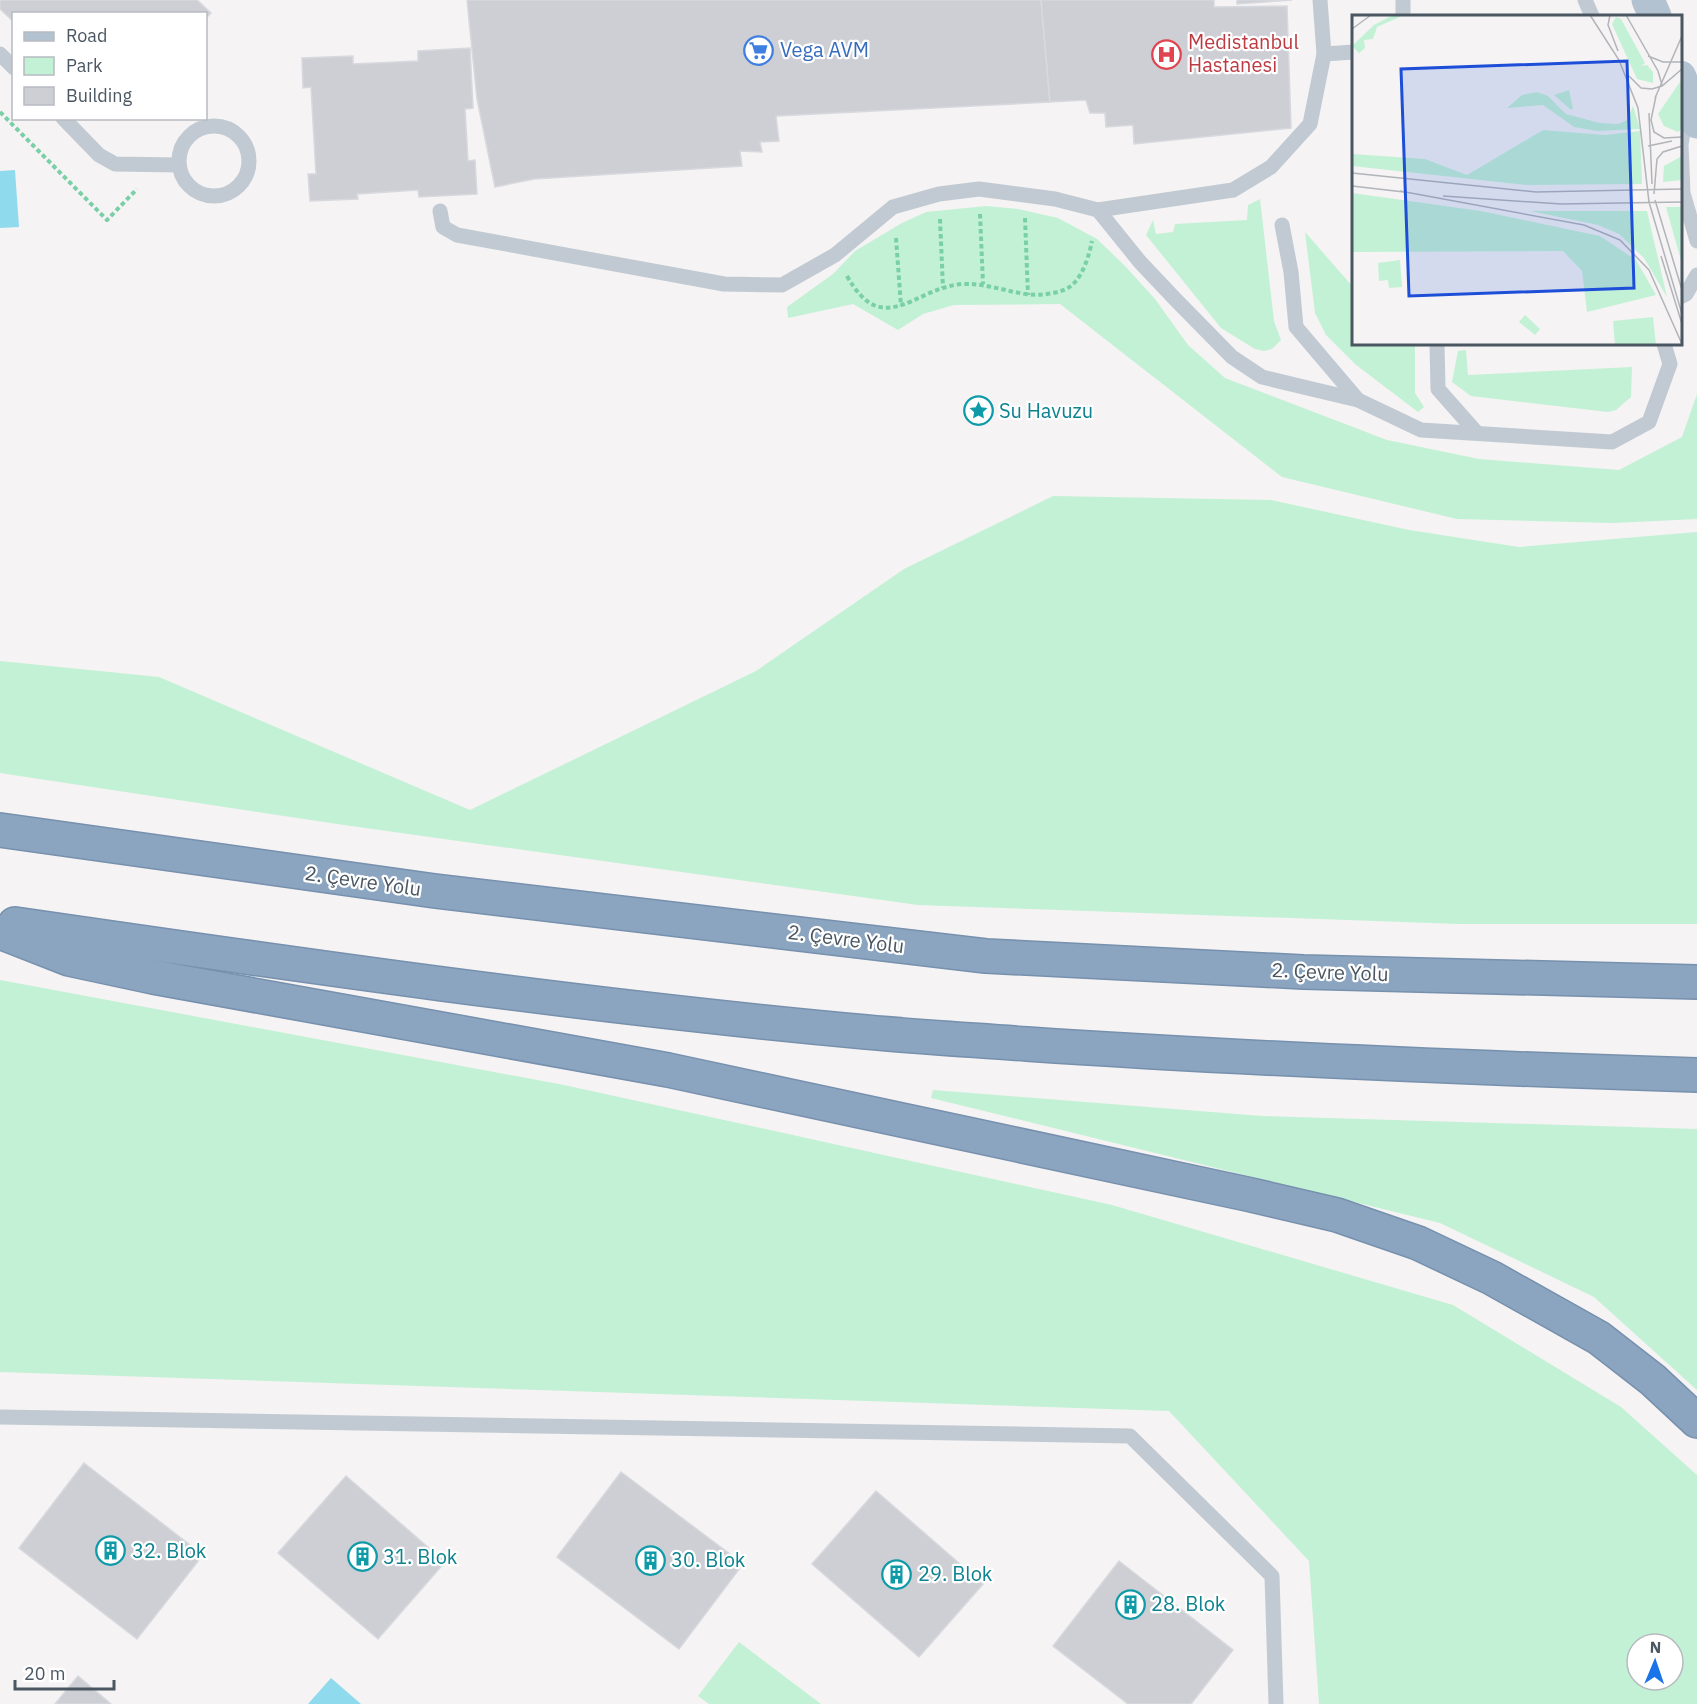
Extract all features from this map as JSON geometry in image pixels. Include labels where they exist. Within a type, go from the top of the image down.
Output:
[{"type":"highway","name":"2. Çevre Yolu","points":[[0,830],[435,891],[986,956],[1303,972],[1697,982]]},
{"type":"highway","points":[[0,922],[366,974],[650,1010],[869,1032],[1164,1053],[1525,1070],[1697,1075]]},
{"type":"highway","points":[[0,932],[69,959],[153,977],[668,1070],[1337,1215],[1429,1248],[1492,1278],[1599,1338],[1653,1380],[1697,1421]]},
{"type":"main road","points":[[1648,0],[1655,15]]},
{"type":"lane","points":[[440,211],[443,227],[457,235],[724,284],[782,285],[834,255],[893,207],[939,194],[979,189],[1055,199],[1098,210],[1233,190],[1271,167],[1310,124],[1324,54],[1320,0]]},
{"type":"lane","points":[[1585,0],[1592,15]]},
{"type":"lane","points":[[1324,54],[1352,52]]},
{"type":"lane","points":[[0,54],[12,66]]},
{"type":"lane","points":[[1682,138],[1689,92]]},
{"type":"lane","points":[[65,120],[99,155],[115,164],[179,165]]},
{"type":"lane","points":[[215,126],[237,135],[249,155],[249,167],[239,186],[219,196],[208,196],[197,192],[182,176],[179,165],[180,153],[185,142],[203,128],[215,126]]},
{"type":"lane","points":[[1682,169],[1683,193],[1697,241]]},
{"type":"lane","points":[[1098,210],[1140,262],[1232,357],[1262,377],[1358,400],[1421,430],[1612,441],[1649,422],[1670,364],[1664,345]]},
{"type":"lane","points":[[1282,225],[1292,272],[1296,327],[1358,400]]},
{"type":"lane","points":[[1682,296],[1686,294],[1697,275]]},
{"type":"lane","points":[[1437,345],[1438,389],[1476,432]]},
{"type":"lane","points":[[0,1416],[1130,1436],[1272,1576],[1276,1704]]},
{"type":"path","points":[[0,112],[107,220],[147,179],[147,165]]},
{"type":"path","points":[[979,189],[983,285]]},
{"type":"path","points":[[939,194],[943,288]]},
{"type":"path","points":[[1023,195],[1028,295]]},
{"type":"path","points":[[893,207],[901,306]]},
{"type":"path","points":[[834,255],[849,280],[865,300],[879,307],[901,306],[943,288],[961,284],[983,285],[1028,295],[1051,294],[1070,286],[1088,261],[1098,210]]},
{"type":"green space","points":[[1260,199],[1274,321],[1281,340],[1272,349],[1264,351],[1255,349],[1221,328],[1146,235],[1153,220],[1156,234],[1173,232],[1175,224],[1247,220],[1248,205]]},
{"type":"green space","points":[[986,206],[1018,209],[1058,218],[1097,239],[1155,299],[1188,345],[1225,378],[1387,440],[1479,459],[1619,470],[1682,437],[1697,394],[1697,519],[1614,523],[1457,519],[1282,477],[1060,304],[954,305],[923,314],[898,330],[853,304],[788,318],[787,307],[833,274],[855,251],[902,223],[926,212]]},
{"type":"green space","points":[[1305,232],[1352,286],[1352,345],[1415,345],[1415,393],[1424,407],[1418,412],[1355,364],[1326,335],[1315,313]]},
{"type":"green space","points":[[1466,350],[1468,375],[1632,367],[1631,397],[1616,410],[1608,412],[1471,396],[1452,382],[1458,351]]},
{"type":"green space","points":[[1053,496],[1271,500],[1409,530],[1519,547],[1697,532],[1697,924],[1460,924],[918,905],[344,825],[0,773],[0,661],[159,677],[470,810],[756,671],[904,569]]},
{"type":"green space","points":[[0,980],[564,1085],[1112,1205],[1453,1305],[1621,1407],[1697,1475],[1697,1704],[1319,1704],[1309,1561],[1169,1411],[0,1372]]},
{"type":"green space","points":[[933,1090],[1262,1116],[1697,1129],[1697,1390],[1594,1297],[1440,1223],[931,1098]]},
{"type":"green space","points":[[739,1642],[821,1704],[709,1704],[698,1696]]},
{"type":"water","points":[[15,170],[19,227],[0,228],[0,171]]},
{"type":"water","points":[[331,1678],[361,1704],[308,1704]]},
{"type":"building","points":[[0,0],[197,0],[211,13],[207,17],[207,12],[12,12],[12,20],[0,9]]},
{"type":"building","name":"Vega AVM","points":[[467,0],[1041,0],[1050,102],[776,116],[779,141],[760,142],[762,152],[740,151],[742,166],[534,179],[495,187],[477,99]]},
{"type":"building","name":"Medistanbul Hastanesi","points":[[1041,0],[1214,0],[1214,7],[1287,6],[1291,128],[1134,144],[1133,125],[1106,127],[1105,113],[1090,113],[1086,100],[1050,102]]},
{"type":"building","points":[[1237,0],[1292,0],[1237,4]]},
{"type":"building","points":[[470,48],[473,108],[465,109],[468,161],[475,160],[477,194],[419,197],[418,190],[357,194],[358,199],[310,201],[308,174],[316,174],[311,87],[303,88],[302,58],[353,56],[353,64],[418,61],[418,51]]},
{"type":"building","name":"32. Blok","points":[[84,1463],[203,1555],[137,1639],[19,1548]]},
{"type":"building","name":"30. Blok","points":[[621,1472],[743,1564],[679,1649],[557,1557]]},
{"type":"building","name":"31. Blok","points":[[346,1476],[445,1562],[378,1639],[278,1553]]},
{"type":"building","name":"29. Blok","points":[[876,1491],[983,1584],[919,1657],[812,1564]]},
{"type":"building","name":"28. Blok","points":[[1119,1561],[1233,1650],[1191,1704],[1128,1704],[1053,1646]]},
{"type":"building","points":[[78,1676],[111,1704],[55,1704]]},
{"type":"place","name":"Vega AVM","points":[[759,50]]},
{"type":"place","name":"Medistanbul Hastanesi","points":[[1167,54]]},
{"type":"place","name":"Su Havuzu","points":[[978,411]]},
{"type":"place","name":"32. Blok","points":[[111,1551]]},
{"type":"place","name":"31. Blok","points":[[362,1557]]},
{"type":"place","name":"30. Blok","points":[[650,1560]]},
{"type":"place","name":"29. Blok","points":[[897,1574]]},
{"type":"place","name":"28. Blok","points":[[1130,1604]]}]
